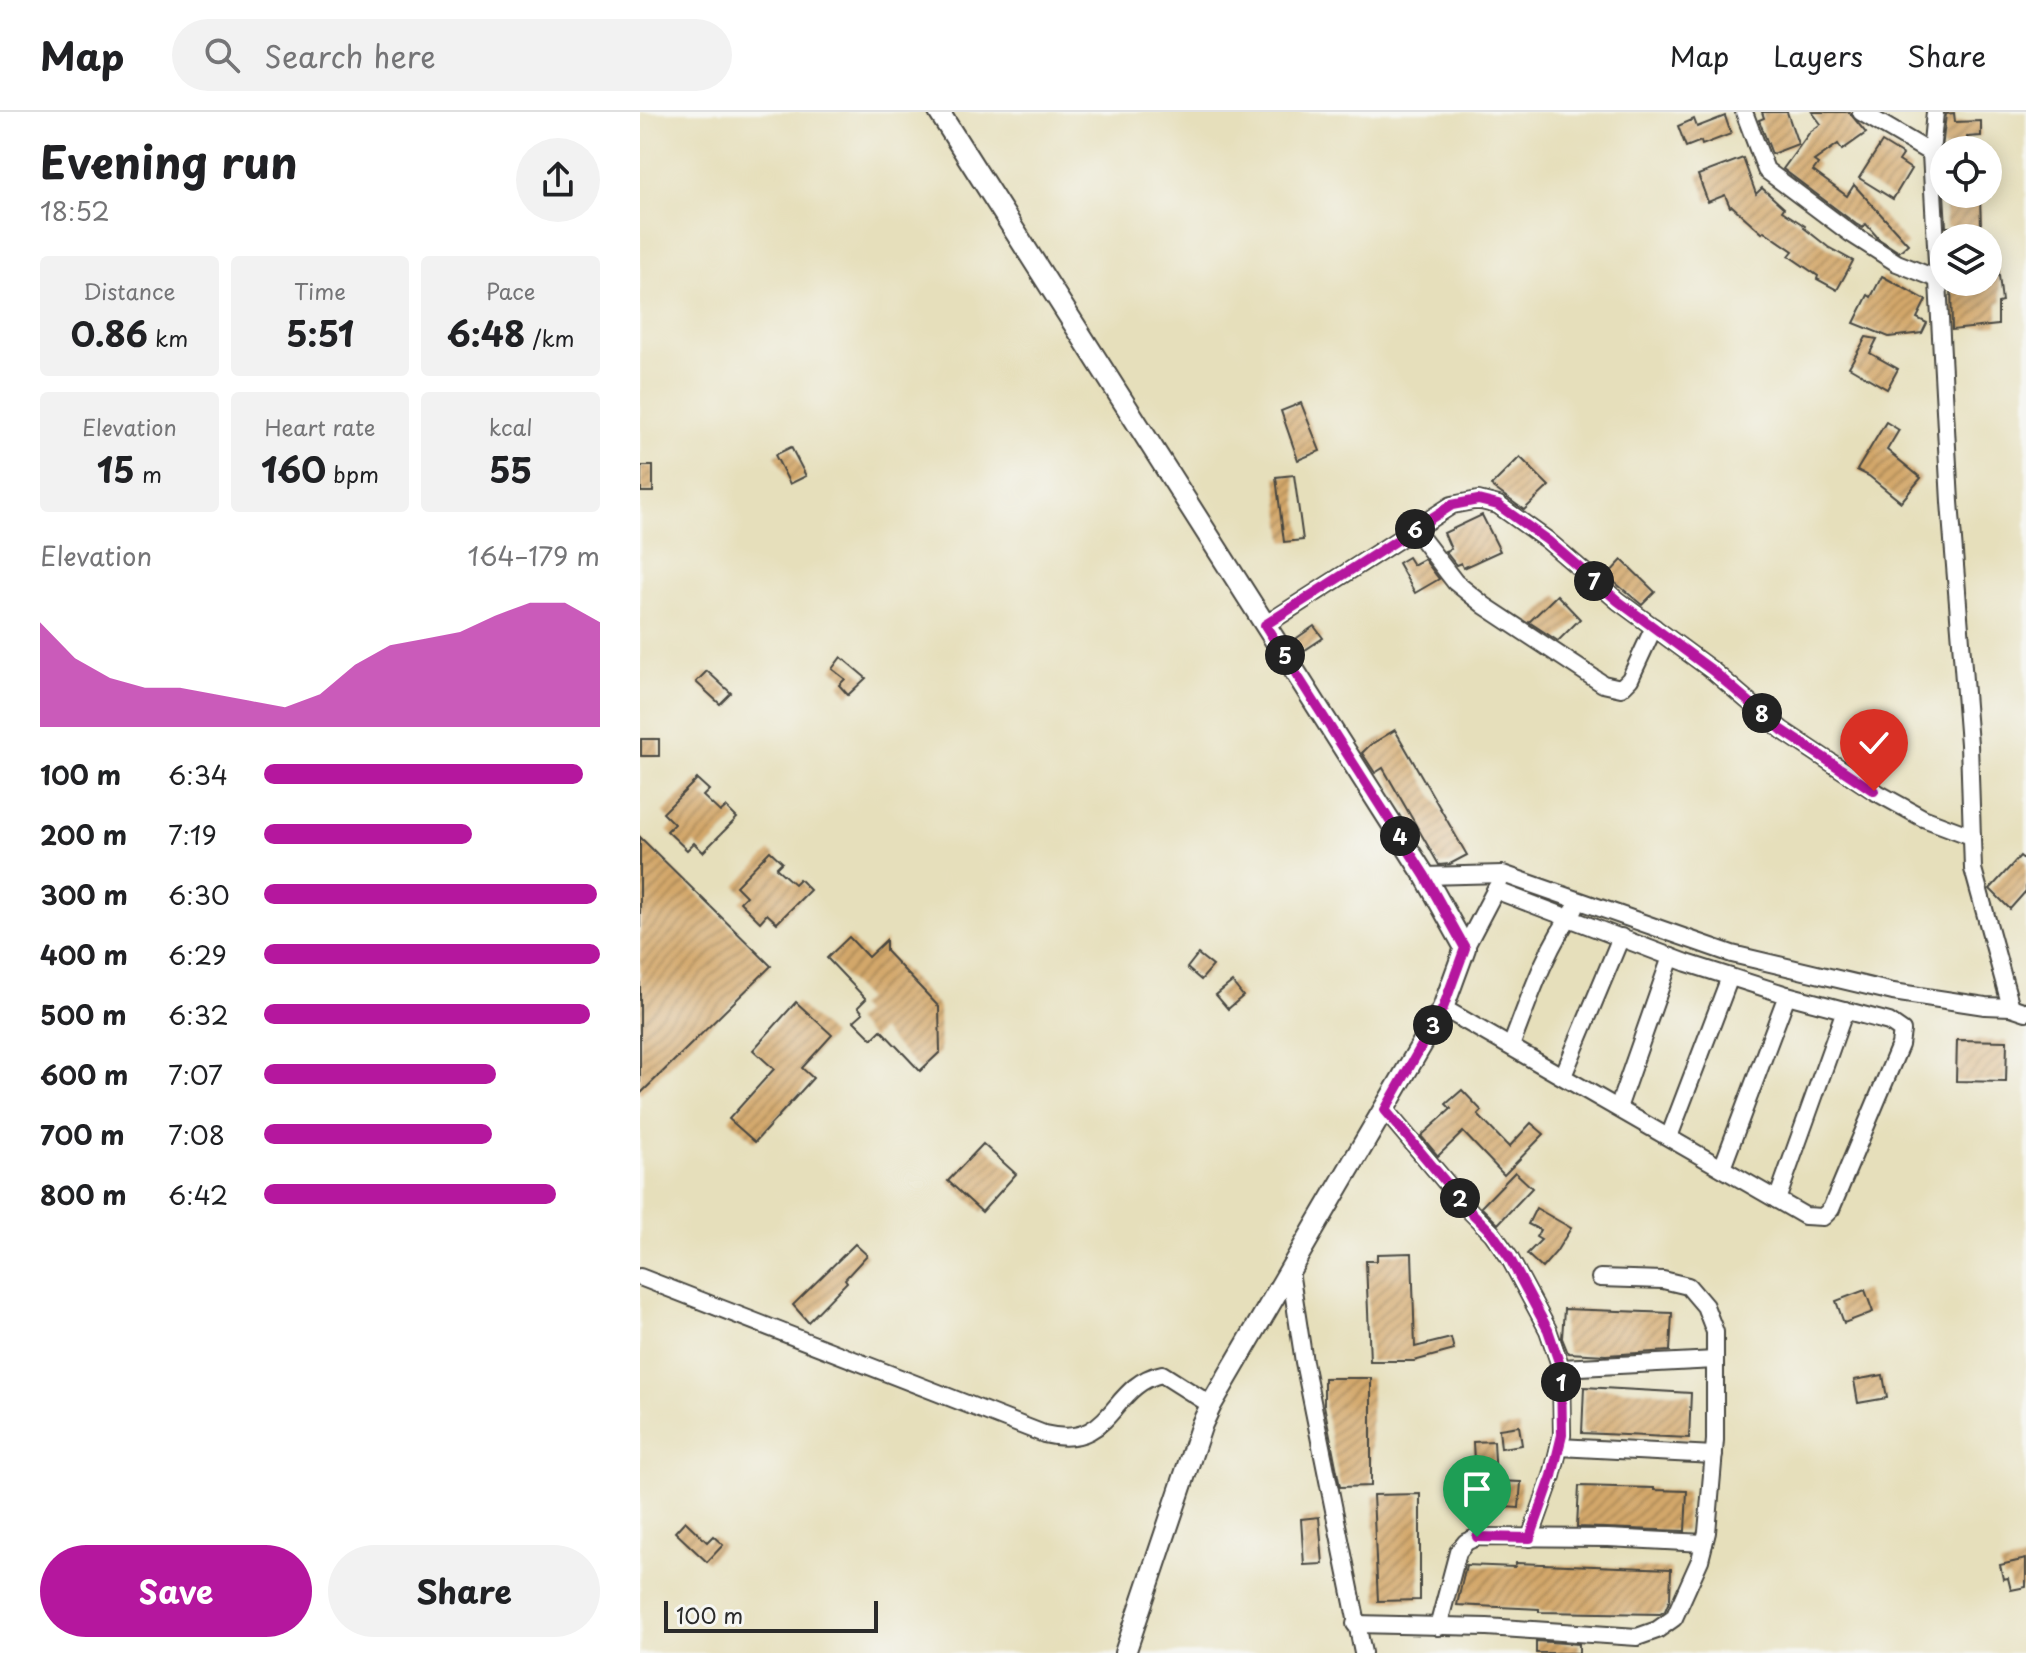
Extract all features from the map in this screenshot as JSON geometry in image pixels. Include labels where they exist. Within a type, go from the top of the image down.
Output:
[{"type":"street","points":[[939,112],[1425,876],[1465,948]]},
{"type":"street","points":[[1744,112],[1766,170],[1861,241],[1897,263],[1930,276]]},
{"type":"street","points":[[1861,112],[1930,152]]},
{"type":"street","points":[[1933,136],[1935,112]]},
{"type":"street","points":[[1425,876],[1499,882],[1581,901],[1732,954],[1893,992],[2019,1010],[1973,869],[1969,744],[1950,502],[1941,296]]},
{"type":"street","points":[[1265,625],[1452,505],[1478,500],[1498,505],[1547,540],[1618,601],[1713,671],[1782,730],[1874,791],[1923,818],[1971,836]]},
{"type":"street","points":[[1415,530],[1455,582],[1485,606],[1603,684],[1621,688],[1630,679],[1654,627]]},
{"type":"street","points":[[1443,1008],[1805,1216],[1823,1217],[1831,1209],[1900,1045],[1902,1031],[1889,1022],[1787,995],[1671,957],[1569,917],[1499,882]]},
{"type":"street","points":[[1125,1653],[1211,1405],[1443,1008],[1465,948],[1499,882]]},
{"type":"street","points":[[1511,1046],[1544,966],[1569,917],[1581,901]]},
{"type":"street","points":[[1563,1076],[1621,937]]},
{"type":"street","points":[[1618,1108],[1671,957]]},
{"type":"street","points":[[1669,1137],[1730,977]]},
{"type":"street","points":[[1722,1168],[1787,995]]},
{"type":"street","points":[[1777,1200],[1845,1010]]},
{"type":"street","points":[[1385,1110],[1492,1233],[1509,1257],[1548,1330],[1561,1368],[1562,1435],[1552,1476],[1530,1538]]},
{"type":"street","points":[[1290,1271],[1304,1362],[1363,1653]]},
{"type":"street","points":[[640,1277],[1044,1434],[1062,1438],[1082,1436],[1096,1427],[1149,1377],[1162,1374],[1211,1405]]},
{"type":"street","points":[[1355,1624],[1487,1627],[1637,1637],[1657,1630],[1674,1618],[1700,1560],[1704,1543],[1714,1455],[1715,1332],[1705,1306],[1688,1286],[1663,1280],[1600,1278]]},
{"type":"street","points":[[1561,1368],[1715,1360]]},
{"type":"street","points":[[1559,1447],[1714,1455]]},
{"type":"street","points":[[1438,1627],[1458,1552],[1466,1542],[1477,1537],[1608,1538],[1704,1543]]},
{"type":"building","points":[[1762,112],[1787,112],[1798,144],[1772,154],[1759,120],[1764,118]]},
{"type":"building","points":[[1812,112],[1849,112],[1866,133],[1842,150],[1838,144],[1814,161],[1818,164],[1813,171],[1847,196],[1854,185],[1908,244],[1899,252],[1879,239],[1866,224],[1863,228],[1856,224],[1783,169],[1810,132],[1821,124]]},
{"type":"building","points":[[1954,113],[1955,122],[1981,121],[1981,136],[1943,136],[1946,114]]},
{"type":"building","points":[[1725,116],[1731,134],[1702,145],[1701,141],[1686,147],[1678,126],[1694,119],[1697,127]]},
{"type":"building","points":[[1882,142],[1903,155],[1899,161],[1911,169],[1893,199],[1859,178]]},
{"type":"building","points":[[1743,158],[1756,194],[1762,188],[1784,208],[1782,211],[1828,247],[1853,261],[1837,290],[1817,279],[1818,276],[1789,256],[1793,251],[1764,231],[1762,233],[1730,207],[1725,195],[1708,202],[1698,175]]},
{"type":"building","points":[[1945,208],[1980,208],[1981,224],[1946,224]]},
{"type":"building","points":[[1882,276],[1926,300],[1917,318],[1927,323],[1922,333],[1889,337],[1854,323]]},
{"type":"building","points":[[1951,296],[2001,296],[2002,302],[1998,303],[1998,325],[1952,330]]},
{"type":"building","points":[[1866,337],[1877,339],[1870,353],[1898,369],[1887,389],[1849,367]]},
{"type":"building","points":[[1301,403],[1320,451],[1298,460],[1281,411]]},
{"type":"building","points":[[1886,422],[1899,430],[1887,450],[1921,478],[1901,502],[1857,470]]},
{"type":"building","points":[[791,447],[806,476],[790,484],[775,455]]},
{"type":"building","points":[[1520,457],[1549,486],[1524,510],[1491,486]]},
{"type":"building","points":[[641,466],[653,466],[653,492],[641,492]]},
{"type":"building","points":[[1294,475],[1303,540],[1284,542],[1276,477]]},
{"type":"building","points":[[1482,515],[1500,551],[1463,568],[1461,563],[1456,565],[1445,551],[1451,549],[1444,533]]},
{"type":"building","points":[[1408,557],[1413,565],[1424,559],[1439,579],[1415,593],[1398,563]]},
{"type":"building","points":[[1622,560],[1655,592],[1642,605],[1607,576]]},
{"type":"building","points":[[1557,595],[1580,619],[1558,641],[1529,622]]},
{"type":"building","points":[[1314,626],[1323,638],[1302,652],[1294,640]]},
{"type":"building","points":[[841,657],[866,678],[848,695],[839,685],[845,679],[832,669]]},
{"type":"building","points":[[707,671],[731,693],[720,704],[696,682]]},
{"type":"building","points":[[1395,730],[1467,855],[1450,864],[1439,865],[1383,768],[1375,773],[1362,753]]},
{"type":"building","points":[[641,739],[659,739],[659,756],[641,756]]},
{"type":"building","points":[[697,779],[709,790],[703,796],[720,812],[726,807],[737,818],[703,852],[694,843],[687,850],[667,831],[674,824],[663,813]]},
{"type":"building","points":[[640,837],[771,966],[640,1094]]},
{"type":"building","points":[[770,851],[782,862],[776,868],[794,884],[799,879],[810,890],[777,923],[767,914],[760,922],[740,902],[746,896],[736,886]]},
{"type":"building","points":[[2020,856],[2026,861],[2026,891],[2010,909],[1990,889]]},
{"type":"building","points":[[849,937],[868,957],[886,940],[886,951],[939,1007],[940,1052],[920,1071],[881,1030],[872,1039],[854,1021],[863,1013],[858,1007],[866,999],[827,958]]},
{"type":"building","points":[[1198,954],[1213,966],[1201,980],[1187,968]]},
{"type":"building","points":[[1232,982],[1243,996],[1228,1009],[1216,995]]},
{"type":"building","points":[[796,1002],[832,1035],[802,1068],[813,1078],[755,1142],[729,1119],[774,1069],[753,1050]]},
{"type":"building","points":[[1957,1040],[2007,1041],[2006,1082],[1956,1081]]},
{"type":"building","points":[[1462,1090],[1482,1111],[1478,1115],[1509,1147],[1531,1123],[1544,1134],[1504,1175],[1463,1132],[1438,1156],[1421,1136],[1451,1109],[1446,1104]]},
{"type":"building","points":[[983,1144],[1016,1174],[982,1212],[948,1181]]},
{"type":"building","points":[[1515,1172],[1532,1188],[1498,1224],[1481,1207]]},
{"type":"building","points":[[1536,1208],[1571,1228],[1542,1268],[1527,1254],[1541,1240],[1536,1237],[1540,1230],[1528,1224]]},
{"type":"building","points":[[855,1244],[867,1255],[845,1279],[847,1282],[808,1322],[793,1305]]},
{"type":"building","points":[[1412,1253],[1415,1347],[1451,1338],[1454,1350],[1414,1361],[1370,1361],[1366,1261],[1377,1261],[1377,1254]]},
{"type":"building","points":[[1865,1290],[1873,1312],[1844,1323],[1836,1301]]},
{"type":"building","points":[[1564,1309],[1672,1313],[1670,1351],[1606,1355],[1568,1353],[1562,1338]]},
{"type":"building","points":[[1883,1375],[1887,1398],[1858,1403],[1854,1380]]},
{"type":"building","points":[[1324,1378],[1371,1378],[1371,1486],[1340,1487],[1324,1405]]},
{"type":"building","points":[[1584,1387],[1691,1393],[1689,1438],[1582,1433]]},
{"type":"building","points":[[1519,1426],[1522,1445],[1501,1448],[1499,1429]]},
{"type":"building","points":[[1494,1441],[1496,1481],[1521,1482],[1519,1508],[1504,1507],[1505,1495],[1473,1497],[1468,1461],[1474,1461],[1473,1442]]},
{"type":"building","points":[[1579,1486],[1687,1491],[1685,1531],[1577,1527]]},
{"type":"building","points":[[1420,1494],[1420,1600],[1378,1601],[1373,1495]]},
{"type":"building","points":[[1319,1517],[1323,1564],[1304,1565],[1301,1519]]},
{"type":"building","points":[[685,1521],[707,1542],[713,1536],[723,1545],[707,1562],[675,1532]]},
{"type":"building","points":[[2026,1559],[2026,1587],[2011,1590],[2008,1578],[2003,1579],[2000,1565]]},
{"type":"building","points":[[1516,1563],[1671,1569],[1670,1599],[1665,1611],[1660,1614],[1539,1612],[1539,1609],[1457,1605],[1466,1565],[1515,1567]]},
{"type":"building","points":[[1536,1641],[1579,1644],[1579,1653],[1536,1653]]},
{"type":"route","points":[[1477,1537],[1530,1538],[1552,1476],[1562,1435],[1561,1368],[1548,1330],[1509,1257],[1492,1233],[1385,1110],[1443,1008],[1465,948],[1425,876],[1265,625],[1452,505],[1478,500],[1498,505],[1547,540],[1618,601],[1713,671],[1782,730],[1874,791]]}]
